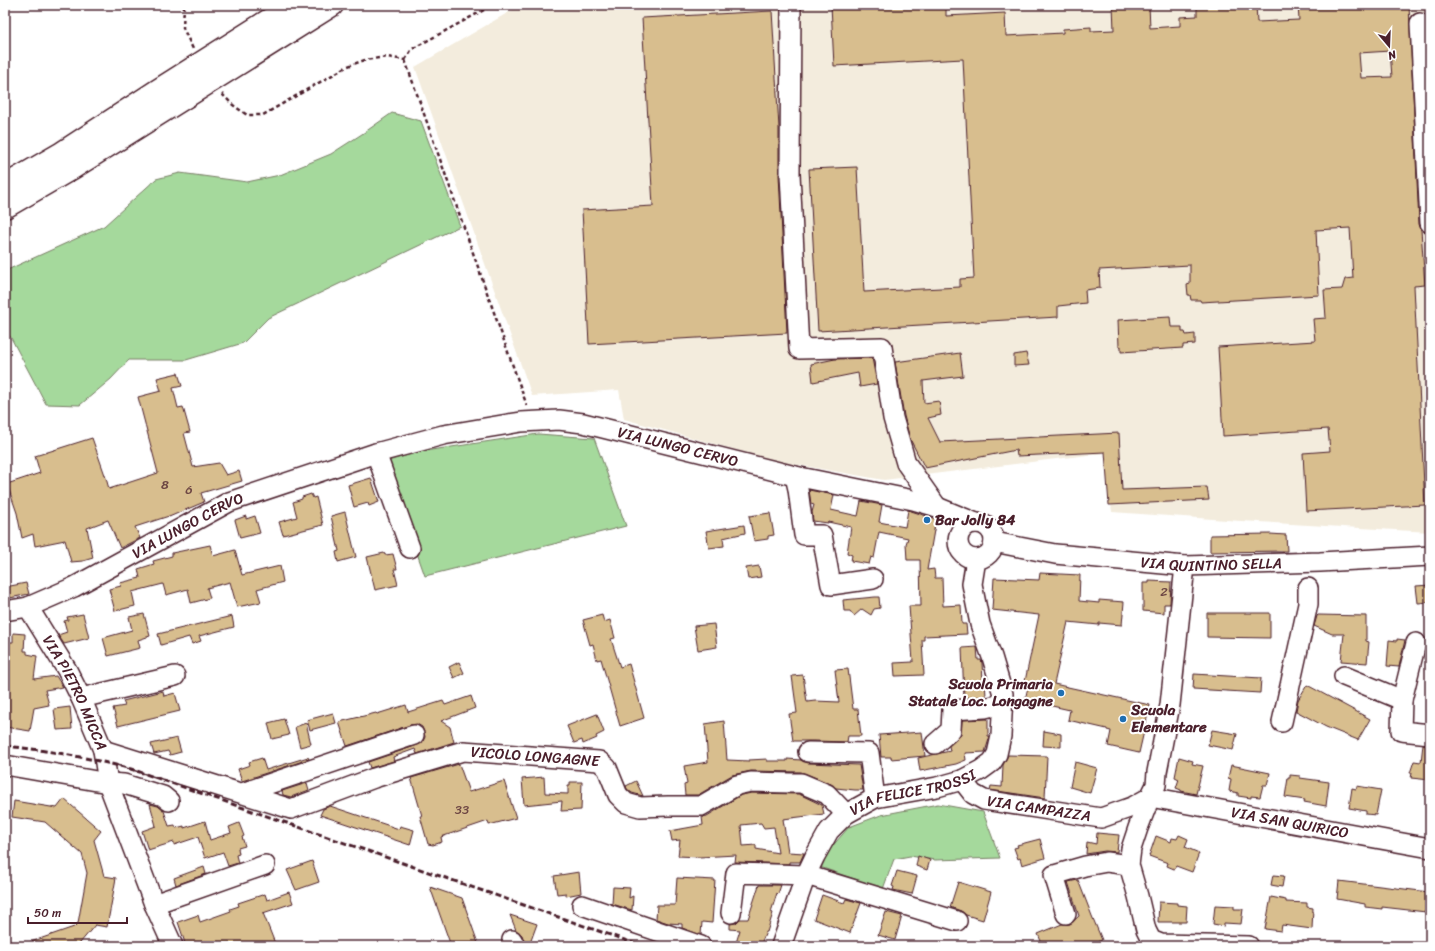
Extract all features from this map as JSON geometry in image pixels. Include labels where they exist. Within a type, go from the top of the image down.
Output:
[{"type":"highway","points":[[5,186],[62,153],[156,91],[293,5]]},
{"type":"highway","points":[[5,207],[88,158],[332,5]]},
{"type":"street","points":[[791,5],[790,174],[799,349],[882,347],[893,418],[906,463],[946,510],[958,539]]},
{"type":"street","points":[[1420,23],[1430,223]]},
{"type":"street","name":"VIA LUNGO CERVO","points":[[5,611],[28,607],[74,587],[229,502],[376,453],[443,435],[532,420],[559,420],[583,423],[795,476],[913,500],[946,510],[976,523]]},
{"type":"street","points":[[376,453],[410,548]]},
{"type":"street","points":[[795,476],[804,535],[822,535],[831,585],[873,579]]},
{"type":"street","points":[[971,523],[976,523],[987,526],[991,530],[994,536],[994,542],[993,547],[986,556],[976,559],[964,555],[958,545],[958,539],[962,529],[971,523]]},
{"type":"street","name":"VIA QUINTINO SELLA","points":[[994,542],[1055,554],[1185,566],[1320,562],[1430,556]]},
{"type":"street","name":"VIA FELICE TROSSI","points":[[781,946],[806,875],[829,831],[846,814],[875,798],[937,787],[962,780],[981,770],[992,762],[997,754],[1001,736],[1002,694],[992,657],[980,624],[972,584],[976,559]]},
{"type":"street","points":[[1185,566],[1170,705],[1157,772],[1156,785],[1150,797],[1131,849],[1129,865],[1146,930],[1151,940],[1161,944],[1249,946]]},
{"type":"street","points":[[1282,722],[1308,604],[1308,588]]},
{"type":"street","name":"VIA PIETRO MICCA","points":[[28,607],[67,670],[81,698],[103,750],[108,783],[154,904],[172,946]]},
{"type":"street","points":[[1416,643],[1402,700],[1400,731],[1430,734]]},
{"type":"street","points":[[81,698],[175,676]]},
{"type":"street","points":[[1344,676],[1402,700]]},
{"type":"street","points":[[935,744],[951,730],[952,710],[985,708],[1002,704]]},
{"type":"street","points":[[242,793],[414,735]]},
{"type":"street","name":"VICOLO LONGAGNE","points":[[103,750],[291,809],[374,778],[463,751],[599,761],[607,768],[618,795],[626,803],[640,807],[682,805],[701,806],[737,785],[752,782],[791,782],[801,783],[827,794],[846,814]]},
{"type":"street","points":[[808,752],[870,753],[875,798]]},
{"type":"street","points":[[5,765],[108,783],[124,784],[164,796],[169,801]]},
{"type":"street","name":"VIA CAMPAZZA","points":[[962,780],[973,794],[984,800],[1101,818],[1132,807],[1150,797]]},
{"type":"street","name":"VIA SAN QUIRICO","points":[[1150,797],[1430,848]]},
{"type":"street","points":[[1066,914],[1054,875],[1084,866],[1107,862],[1129,865]]},
{"type":"street","points":[[154,904],[265,865]]},
{"type":"street","points":[[731,913],[736,872],[806,875],[956,921]]},
{"type":"street","points":[[582,905],[701,946]]},
{"type":"street","points":[[769,946],[774,932],[792,918]]},
{"type":"path","points":[[184,5],[184,28],[194,50]]},
{"type":"path","points":[[405,60],[412,49],[493,5]]},
{"type":"path","points":[[219,91],[233,105],[247,115],[264,115],[348,66],[365,60],[387,57],[405,60]]},
{"type":"path","points":[[405,60],[532,420]]},
{"type":"shaded area","points":[[521,5],[1430,5],[1430,532],[1112,512],[1105,453],[884,480],[776,461],[624,419],[619,390],[532,396],[415,67]]},
{"type":"green space","points":[[392,113],[421,121],[460,226],[268,318],[243,343],[186,360],[129,360],[111,379],[80,405],[46,404],[10,336],[5,335],[5,271],[104,226],[156,179],[180,173],[247,182],[280,175],[331,154]]},
{"type":"green space","points":[[538,434],[594,438],[626,526],[425,576],[385,462],[418,452]]},
{"type":"green space","points":[[938,804],[983,812],[1000,858],[935,860],[910,856],[894,859],[883,889],[820,867],[828,851],[849,827],[881,815]]},
{"type":"building","points":[[831,5],[946,5],[946,16],[1005,13],[1006,36],[1063,33],[1063,29],[1091,27],[1091,31],[1114,30],[1113,5],[1149,5],[1150,28],[1180,26],[1180,17],[1197,16],[1197,5],[1256,5],[1257,22],[1299,20],[1298,5],[1409,5],[1419,224],[1421,230],[1425,285],[1414,286],[1425,505],[1306,511],[1303,453],[1330,451],[1328,429],[1223,436],[1218,347],[1315,341],[1313,319],[1326,318],[1324,290],[1342,289],[1345,279],[1353,278],[1350,228],[1316,230],[1319,295],[1201,302],[1200,300],[1191,300],[1190,295],[1188,295],[1187,285],[1190,284],[1190,265],[1099,270],[1100,288],[1085,290],[1086,303],[1058,306],[1058,317],[818,331],[809,169],[857,167],[864,292],[960,287],[960,279],[974,278],[963,59],[834,66]],"holes":[[[1390,51],[1392,77],[1361,78],[1359,53]]]},
{"type":"building","points":[[772,11],[779,128],[779,175],[787,333],[589,344],[582,210],[653,206],[642,18]]},
{"type":"building","points":[[1170,317],[1171,327],[1182,327],[1182,332],[1185,332],[1186,335],[1195,334],[1195,344],[1183,345],[1183,348],[1121,352],[1121,346],[1119,347],[1118,320]]},
{"type":"building","points":[[960,353],[963,376],[923,381],[924,403],[939,401],[941,415],[928,418],[940,442],[1119,433],[1122,490],[1207,487],[1209,500],[1109,505],[1105,452],[1017,456],[1016,450],[925,468],[910,439],[904,416],[895,362]]},
{"type":"building","points":[[1026,353],[1029,365],[1014,366],[1014,355]]},
{"type":"building","points":[[872,358],[877,384],[860,387],[858,373],[813,382],[811,364],[835,359]]},
{"type":"building","points":[[178,373],[182,386],[173,388],[178,408],[183,407],[190,432],[184,433],[193,467],[219,463],[226,475],[239,471],[242,481],[201,493],[204,502],[169,517],[135,527],[140,538],[120,548],[108,520],[87,528],[93,558],[83,561],[71,562],[65,540],[35,546],[33,534],[22,538],[17,513],[7,484],[40,473],[35,456],[92,438],[109,489],[158,473],[138,397],[161,391],[157,378]]},
{"type":"building","points":[[371,478],[379,502],[369,506],[368,503],[354,507],[348,485]]},
{"type":"building","points":[[809,490],[834,495],[831,510],[858,516],[861,501],[882,505],[879,522],[905,527],[908,510],[936,519],[927,570],[934,569],[935,578],[942,578],[943,606],[961,605],[962,624],[966,624],[967,634],[924,636],[924,640],[922,640],[924,675],[895,676],[894,663],[913,662],[909,606],[921,606],[920,560],[907,560],[906,544],[908,538],[879,532],[874,558],[871,557],[869,564],[851,561],[852,555],[847,553],[851,527],[828,522],[813,521],[812,512],[814,505],[811,504]]},
{"type":"building","points":[[311,494],[313,498],[316,497],[323,525],[283,535],[279,522],[297,517],[293,502]]},
{"type":"building","points":[[345,512],[356,557],[338,562],[336,552],[339,551],[331,516]]},
{"type":"building","points":[[770,513],[774,535],[768,536],[768,539],[754,541],[749,516]]},
{"type":"building","points":[[246,516],[246,519],[255,516],[260,533],[240,538],[235,520]]},
{"type":"building","points":[[744,525],[745,533],[723,538],[724,546],[709,548],[706,531]]},
{"type":"building","points":[[1210,535],[1286,535],[1287,551],[1210,552]]},
{"type":"building","points":[[210,545],[213,556],[235,550],[242,575],[280,566],[283,582],[257,589],[261,602],[237,607],[230,582],[207,588],[210,598],[191,603],[188,589],[166,595],[163,584],[132,592],[135,606],[115,611],[109,589],[121,586],[120,583],[140,578],[138,569],[154,564],[153,561],[172,556],[172,553]]},
{"type":"building","points":[[384,553],[385,555],[393,554],[397,569],[394,569],[398,585],[375,590],[367,557]]},
{"type":"building","points":[[759,566],[761,577],[748,579],[746,568]]},
{"type":"building","points":[[1040,573],[1080,575],[1079,601],[1099,603],[1099,600],[1124,602],[1122,625],[1099,623],[1099,625],[1068,622],[1054,684],[1150,705],[1139,753],[1108,746],[1111,731],[1068,720],[1070,710],[1025,700],[1028,687],[1024,686],[1039,615],[992,610],[994,578],[1039,580]]},
{"type":"building","points":[[1149,581],[1171,582],[1170,604],[1164,604],[1164,613],[1143,611],[1143,583],[1149,583]]},
{"type":"building","points":[[26,583],[29,594],[5,599],[5,587]]},
{"type":"building","points":[[1430,585],[1430,602],[1418,603],[1416,586]]},
{"type":"building","points":[[879,597],[880,608],[874,609],[871,615],[862,609],[854,616],[850,611],[844,611],[843,600]]},
{"type":"building","points":[[1207,613],[1270,613],[1270,638],[1207,637]]},
{"type":"building","points":[[83,614],[89,638],[64,644],[58,635],[67,632],[64,621],[68,620],[67,617]]},
{"type":"building","points":[[144,614],[150,636],[138,640],[140,648],[108,656],[103,638],[132,630],[129,617]]},
{"type":"building","points":[[602,615],[604,622],[610,620],[615,638],[611,639],[620,667],[629,664],[644,718],[620,726],[601,659],[597,660],[593,644],[590,645],[583,620]]},
{"type":"building","points":[[1318,615],[1366,616],[1366,641],[1369,642],[1367,663],[1341,661],[1344,634],[1332,634],[1314,626]]},
{"type":"building","points":[[232,616],[234,627],[199,636],[201,641],[192,644],[189,637],[161,645],[158,634]]},
{"type":"building","points":[[714,624],[717,647],[698,650],[694,626]]},
{"type":"building","points":[[13,633],[25,634],[24,651],[27,651],[27,654],[37,656],[34,679],[56,676],[63,687],[45,690],[49,705],[34,708],[30,731],[5,727],[5,663],[8,664],[8,642],[13,642]]},
{"type":"building","points":[[1397,639],[1405,640],[1399,667],[1387,666],[1389,640],[1397,641]]},
{"type":"building","points":[[977,647],[978,660],[981,660],[982,663],[986,696],[964,698],[962,648]]},
{"type":"building","points":[[459,662],[464,673],[454,678],[449,667]]},
{"type":"building","points":[[848,669],[853,709],[858,709],[861,736],[848,736],[847,742],[793,741],[789,714],[797,713],[792,676],[803,675],[807,702],[839,702],[835,670]]},
{"type":"building","points":[[1194,674],[1261,678],[1260,693],[1193,689]]},
{"type":"building","points":[[1307,685],[1370,719],[1358,740],[1326,727],[1296,711],[1298,700]]},
{"type":"building","points":[[163,691],[164,696],[175,693],[180,711],[118,726],[113,708],[125,706],[123,701]]},
{"type":"building","points":[[471,696],[475,708],[441,721],[450,727],[454,742],[417,754],[415,749],[393,757],[394,761],[370,768],[368,762],[422,743],[425,737],[422,727],[417,724],[410,725],[347,746],[339,722],[377,714],[406,705],[408,712],[443,701],[445,705]]},
{"type":"building","points":[[70,707],[72,729],[57,730],[54,709]]},
{"type":"building","points":[[333,713],[336,723],[310,730],[307,720]]},
{"type":"building","points":[[597,714],[604,732],[596,736],[597,738],[583,744],[582,740],[574,743],[567,726]]},
{"type":"building","points":[[284,719],[289,735],[272,739],[268,723]]},
{"type":"building","points":[[988,719],[988,736],[990,736],[985,752],[965,753],[966,760],[956,764],[920,771],[918,758],[950,751],[949,746],[961,735],[962,720]]},
{"type":"building","points":[[724,721],[727,760],[749,761],[767,759],[767,761],[787,761],[787,759],[801,760],[808,763],[859,765],[863,790],[836,788],[831,784],[801,772],[751,771],[732,775],[698,795],[685,795],[684,785],[687,784],[684,766],[708,762],[705,724]]},
{"type":"building","points":[[306,723],[311,744],[300,747],[295,727]]},
{"type":"building","points":[[1212,730],[1237,734],[1233,750],[1208,745]]},
{"type":"building","points":[[1044,731],[1061,734],[1061,747],[1043,746]]},
{"type":"building","points":[[922,732],[925,756],[891,759],[891,757],[881,757],[879,735]]},
{"type":"building","points":[[177,738],[181,752],[170,755],[168,751],[154,754],[151,744]]},
{"type":"building","points":[[1423,744],[1430,745],[1430,780],[1411,778],[1412,773],[1410,773],[1414,761],[1421,762]]},
{"type":"building","points":[[1008,755],[1047,756],[1045,798],[990,790],[991,786],[1002,787],[1003,765]]},
{"type":"building","points":[[308,757],[309,759],[242,781],[238,769],[250,765],[249,762],[262,758],[266,770]]},
{"type":"building","points":[[1179,757],[1193,761],[1192,764],[1203,766],[1196,794],[1181,791],[1176,788],[1179,779],[1175,777]]},
{"type":"building","points":[[1075,762],[1097,768],[1090,793],[1070,787]]},
{"type":"building","points":[[459,764],[469,792],[504,781],[516,818],[489,825],[488,821],[441,837],[442,842],[433,845],[428,844],[411,778]]},
{"type":"building","points":[[1231,765],[1270,773],[1267,785],[1263,785],[1260,797],[1251,796],[1251,798],[1238,796],[1238,793],[1229,791],[1231,779],[1228,778]]},
{"type":"building","points":[[1290,775],[1329,782],[1326,806],[1304,802],[1305,800],[1285,797],[1288,778],[1290,778]]},
{"type":"building","points":[[544,777],[545,793],[568,794],[568,786],[570,786],[570,782],[582,782],[581,810],[561,811],[562,801],[524,805],[522,779]]},
{"type":"building","points":[[636,781],[643,796],[632,793],[627,789],[626,786]]},
{"type":"building","points":[[307,783],[309,790],[291,797],[283,795],[282,791]]},
{"type":"building","points":[[1357,786],[1381,790],[1376,815],[1366,814],[1366,811],[1349,808],[1352,788],[1356,789]]},
{"type":"building","points":[[752,793],[799,794],[822,805],[824,814],[783,819],[788,852],[804,853],[800,862],[789,862],[789,864],[735,862],[736,855],[699,857],[678,856],[680,840],[672,841],[670,831],[703,825],[702,817],[707,816],[741,795]],"holes":[[[761,823],[764,828],[774,827],[778,853],[756,849],[756,845],[743,846],[741,825]]]},
{"type":"building","points":[[64,799],[101,831],[94,840],[104,876],[116,878],[107,927],[95,925],[80,943],[70,946],[26,946],[25,944],[74,927],[78,923],[87,873],[82,854],[45,822],[12,817],[14,801],[57,808]]},
{"type":"building","points":[[150,804],[158,806],[164,811],[169,826],[175,825],[176,828],[184,826],[184,828],[205,821],[210,840],[231,833],[229,827],[239,823],[244,836],[242,837],[245,846],[238,848],[239,854],[236,855],[238,863],[228,866],[223,852],[205,858],[198,837],[174,845],[174,842],[148,850],[142,831],[156,826]]},
{"type":"building","points":[[330,806],[399,829],[400,826],[414,830],[410,845],[320,815],[323,809]]},
{"type":"building","points":[[1097,833],[1119,835],[1117,852],[1105,851],[1086,854],[1087,842],[1096,844]]},
{"type":"building","points":[[1179,835],[1188,839],[1185,847],[1199,853],[1192,872],[1176,866],[1174,869],[1167,866],[1168,863],[1149,856],[1156,836],[1171,842],[1172,838],[1177,839]]},
{"type":"building","points":[[1040,839],[1045,858],[1022,865],[1014,848],[1018,847],[1017,845]]},
{"type":"building","points":[[918,856],[930,860],[927,870],[916,866]]},
{"type":"building","points":[[312,861],[319,882],[296,890],[287,870]]},
{"type":"building","points":[[204,867],[206,874],[176,885],[174,878]]},
{"type":"building","points":[[897,871],[917,876],[912,894],[893,890],[894,887],[892,886]]},
{"type":"building","points":[[579,872],[581,893],[566,896],[566,893],[557,894],[554,876]]},
{"type":"building","points":[[1273,875],[1284,876],[1282,887],[1271,885]]},
{"type":"building","points":[[677,878],[715,880],[712,923],[702,922],[701,935],[682,928],[682,924],[668,923],[656,919],[657,905],[675,905]]},
{"type":"building","points":[[1078,880],[1102,940],[1087,946],[1043,946],[1038,934],[1062,924],[1070,924],[1079,916],[1068,882]]},
{"type":"building","points":[[1339,881],[1429,892],[1426,912],[1382,907],[1382,909],[1365,907],[1365,904],[1337,899]]},
{"type":"building","points":[[958,882],[991,892],[983,920],[966,915],[961,911],[950,907]]},
{"type":"building","points":[[759,885],[781,885],[771,912],[773,913],[767,932],[760,946],[735,946],[740,930],[730,929],[730,924],[736,923],[740,919],[748,919]]},
{"type":"building","points":[[430,887],[462,898],[479,946],[451,946]]},
{"type":"building","points":[[613,887],[630,888],[629,898],[633,896],[632,910],[612,904]]},
{"type":"building","points":[[289,892],[293,903],[263,913],[276,946],[186,946],[178,922],[198,915],[200,922],[231,911],[230,909],[239,906],[238,903],[265,894],[267,900]]},
{"type":"building","points":[[822,895],[844,903],[846,899],[861,903],[850,933],[814,919]]},
{"type":"building","points":[[1271,897],[1286,900],[1286,902],[1307,903],[1307,907],[1313,908],[1312,929],[1282,925],[1281,931],[1265,929]]},
{"type":"building","points":[[1159,902],[1177,903],[1177,905],[1187,906],[1186,922],[1158,922]]},
{"type":"building","points":[[1215,905],[1234,906],[1234,909],[1243,909],[1241,924],[1224,923],[1224,926],[1213,924]]},
{"type":"building","points":[[886,912],[902,916],[895,940],[878,935]]},
{"type":"building","points":[[510,915],[537,924],[529,946],[526,946],[522,935],[516,930]]},
{"type":"railway","points":[[5,746],[69,755],[131,769],[642,946]]},
{"type":"place","name":"Bar Jolly 84","points":[[927,520]]},
{"type":"place","name":"Scuola Primaria Statale Loc. Longagne","points":[[1061,693]]},
{"type":"place","name":"Scuola Elementare","points":[[1123,719]]}]
